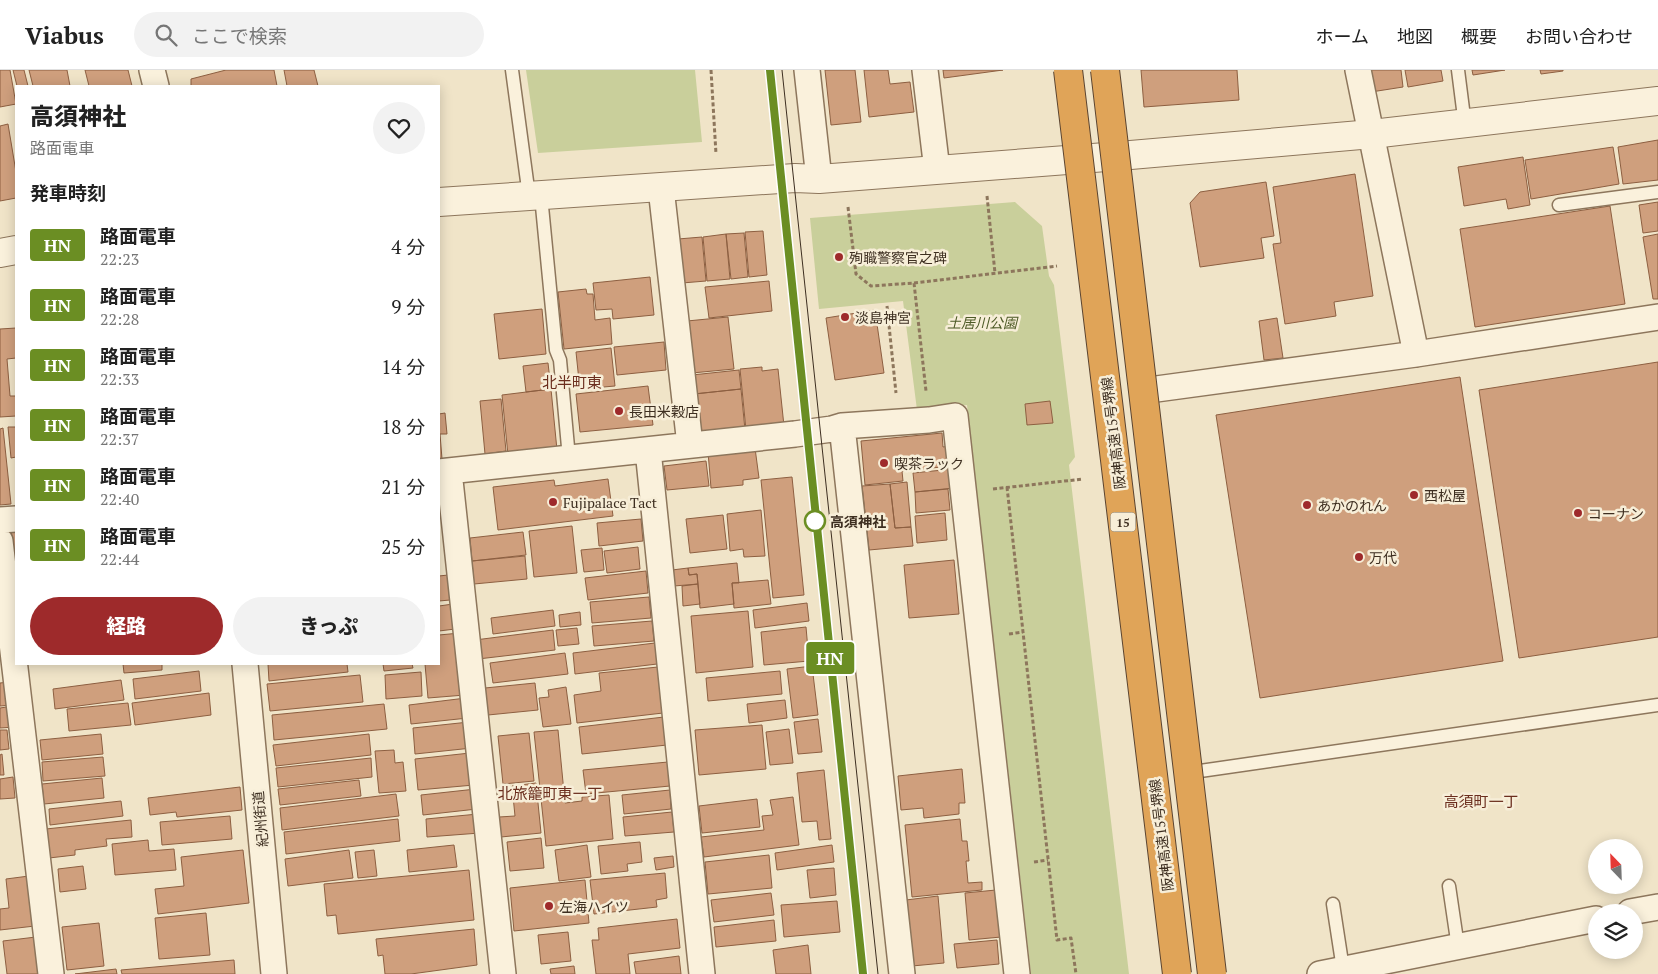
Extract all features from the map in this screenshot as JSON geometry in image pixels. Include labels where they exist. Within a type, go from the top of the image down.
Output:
[{"type":"highway","name":"阪神高速15号堺線","points":[[1068,70],[1177,974]]},
{"type":"highway","points":[[1106,70],[1212,974]]},
{"type":"street","points":[[152,70],[156,85]]},
{"type":"street","points":[[807,70],[818,179]]},
{"type":"street","points":[[925,70],[937,170]]},
{"type":"street","points":[[1358,70],[1416,354]]},
{"type":"street","points":[[440,202],[795,178],[818,179],[1119,156],[1465,125],[1658,101]]},
{"type":"street","points":[[1119,156],[1216,974]]},
{"type":"street","points":[[1075,159],[1170,974]]},
{"type":"street","points":[[661,188],[690,445]]},
{"type":"street","points":[[0,253],[15,250]]},
{"type":"street","points":[[1148,390],[1416,354],[1658,317]]},
{"type":"street","points":[[503,974],[444,471],[827,430],[842,426],[929,420],[955,416],[1017,974]]},
{"type":"street","points":[[842,426],[902,974]]},
{"type":"street","points":[[648,450],[702,974]]},
{"type":"street","points":[[0,520],[15,519]]},
{"type":"street","points":[[0,541],[51,974]]},
{"type":"street","name":"紀州街道","points":[[245,665],[274,974]]},
{"type":"street","points":[[1643,910],[1658,907]]},
{"type":"street","points":[[1331,972],[1588,921]]},
{"type":"lane","points":[[512,70],[535,196],[556,350],[560,360],[569,458]]},
{"type":"lane","points":[[1458,70],[1465,125]]},
{"type":"lane","points":[[1559,205],[1658,192]]},
{"type":"lane","points":[[1193,772],[1658,705]]},
{"type":"lane","points":[[1449,886],[1458,947]]},
{"type":"lane","points":[[1331,972],[1333,904]]},
{"type":"path","points":[[711,70],[718,184]]},
{"type":"path","points":[[987,193],[995,273]]},
{"type":"path","points":[[848,204],[856,274],[872,286],[914,283],[1057,266]]},
{"type":"path","points":[[914,283],[929,420]]},
{"type":"path","points":[[887,306],[897,403]]},
{"type":"path","points":[[986,490],[1083,479]]},
{"type":"path","points":[[1007,487],[1057,940],[1071,938],[1076,974]]},
{"type":"green space","points":[[526,70],[695,70],[702,142],[538,153]]},
{"type":"green space","name":"土居川公園","points":[[1015,202],[1042,226],[1049,276],[1054,285],[1075,457],[1069,465],[1129,974],[1031,974],[967,405],[917,410],[903,301],[819,309],[810,218]]},
{"type":"building","points":[[0,70],[10,70],[15,104],[0,107]]},
{"type":"building","points":[[13,70],[24,70],[28,85],[17,85]]},
{"type":"building","points":[[29,70],[67,70],[70,85],[33,85]]},
{"type":"building","points":[[85,70],[128,70],[132,85],[89,85]]},
{"type":"building","points":[[226,70],[274,70],[277,85],[191,85],[191,79]]},
{"type":"building","points":[[284,70],[314,70],[318,85],[287,85]]},
{"type":"building","points":[[825,70],[855,70],[861,122],[831,125]]},
{"type":"building","points":[[864,70],[888,70],[890,84],[910,82],[914,112],[869,117]]},
{"type":"building","points":[[943,70],[1003,70],[944,78]]},
{"type":"building","points":[[1141,70],[1237,70],[1239,100],[1144,107]]},
{"type":"building","points":[[1368,70],[1401,70],[1403,87],[1371,92]]},
{"type":"building","points":[[1405,70],[1441,70],[1443,81],[1408,87]]},
{"type":"building","points":[[1472,70],[1505,70],[1473,75]]},
{"type":"building","points":[[1540,70],[1563,70],[1563,71],[1541,74]]},
{"type":"building","points":[[8,124],[15,166],[15,198],[0,201],[0,126]]},
{"type":"building","points":[[1658,140],[1658,180],[1623,184],[1618,147]]},
{"type":"building","points":[[1613,147],[1619,184],[1531,199],[1525,160]]},
{"type":"building","points":[[1523,157],[1530,205],[1508,209],[1506,199],[1464,206],[1458,167]]},
{"type":"building","points":[[1355,174],[1373,296],[1334,302],[1336,316],[1285,324],[1273,244],[1281,243],[1273,187]]},
{"type":"building","points":[[1266,182],[1274,236],[1261,238],[1264,258],[1200,267],[1190,203],[1200,192]]},
{"type":"building","points":[[1658,202],[1658,231],[1643,233],[1639,205]]},
{"type":"building","points":[[1610,206],[1625,304],[1475,327],[1460,229]]},
{"type":"building","points":[[763,231],[767,275],[749,277],[745,232]]},
{"type":"building","points":[[744,233],[748,277],[731,279],[726,234]]},
{"type":"building","points":[[726,234],[730,279],[707,281],[703,237]]},
{"type":"building","points":[[1658,234],[1658,299],[1653,299],[1643,237]]},
{"type":"building","points":[[702,237],[706,281],[682,283],[678,239]]},
{"type":"building","points":[[650,277],[654,315],[613,319],[612,309],[596,310],[593,283]]},
{"type":"building","points":[[769,281],[772,311],[709,318],[705,287]]},
{"type":"building","points":[[586,289],[587,294],[593,294],[595,320],[610,318],[612,344],[564,349],[558,292]]},
{"type":"building","points":[[542,309],[546,354],[499,359],[494,314]]},
{"type":"building","points":[[875,310],[884,373],[835,380],[826,318]]},
{"type":"building","points":[[728,317],[734,369],[692,373],[687,321]]},
{"type":"building","points":[[1277,318],[1283,358],[1264,360],[1259,321]]},
{"type":"building","points":[[15,328],[15,358],[7,359],[10,396],[15,396],[15,416],[0,417],[0,329]]},
{"type":"building","points":[[664,342],[666,370],[617,375],[614,347]]},
{"type":"building","points":[[611,348],[615,386],[592,388],[591,380],[579,381],[576,352]]},
{"type":"building","name":"コーナン","points":[[1658,362],[1658,637],[1519,658],[1479,390]]},
{"type":"building","points":[[548,363],[551,389],[526,392],[523,366]]},
{"type":"building","points":[[762,367],[762,371],[778,369],[784,426],[746,430],[740,369]]},
{"type":"building","points":[[739,370],[741,389],[694,394],[692,375]]},
{"type":"building","points":[[1460,377],[1503,661],[1260,698],[1216,415]]},
{"type":"building","points":[[648,386],[653,425],[580,432],[576,394]]},
{"type":"building","points":[[551,389],[557,450],[508,455],[502,395]]},
{"type":"building","points":[[741,389],[745,430],[698,435],[694,394]]},
{"type":"building","points":[[501,399],[506,451],[485,454],[480,401]]},
{"type":"building","points":[[1050,401],[1053,423],[1027,425],[1025,404]]},
{"type":"building","points":[[445,413],[447,434],[440,434],[440,414]]},
{"type":"building","points":[[8,427],[15,427],[15,457],[11,458]]},
{"type":"building","points":[[3,428],[11,504],[0,505],[0,429]]},
{"type":"building","points":[[942,433],[943,447],[949,446],[951,466],[902,471],[903,481],[865,485],[861,441]]},
{"type":"building","points":[[440,434],[442,459],[440,459]]},
{"type":"building","points":[[755,448],[759,478],[743,480],[743,485],[711,488],[708,452]]},
{"type":"building","points":[[706,461],[709,486],[667,490],[664,466]]},
{"type":"building","points":[[953,469],[954,488],[915,492],[913,473]]},
{"type":"building","points":[[792,477],[804,595],[773,598],[761,480]]},
{"type":"building","name":"Fujipalace Tact","points":[[608,479],[613,516],[498,530],[493,487],[554,480],[555,486]]},
{"type":"building","points":[[907,482],[911,527],[895,528],[890,484]]},
{"type":"building","points":[[890,484],[895,528],[911,527],[913,546],[869,550],[862,486]]},
{"type":"building","points":[[948,489],[950,510],[916,513],[915,492]]},
{"type":"building","points":[[761,510],[765,556],[744,557],[743,549],[730,551],[727,514]]},
{"type":"building","points":[[945,513],[947,540],[917,543],[915,516]]},
{"type":"building","points":[[723,515],[727,549],[690,553],[686,519]]},
{"type":"building","points":[[641,519],[643,541],[599,546],[597,523]]},
{"type":"building","points":[[572,526],[577,573],[534,577],[529,531]]},
{"type":"building","points":[[11,528],[15,528],[15,553],[13,553]]},
{"type":"building","points":[[523,532],[526,555],[472,561],[470,538]]},
{"type":"building","points":[[638,547],[640,569],[607,573],[604,551]]},
{"type":"building","points":[[602,548],[604,570],[584,572],[581,550]]},
{"type":"building","points":[[525,556],[527,579],[474,584],[472,561]]},
{"type":"building","points":[[954,560],[959,614],[909,618],[904,565]]},
{"type":"building","points":[[737,563],[739,583],[732,583],[734,604],[700,608],[697,574],[689,575],[688,568]]},
{"type":"building","points":[[688,568],[689,575],[697,574],[698,584],[674,586],[672,570]]},
{"type":"building","points":[[646,571],[648,593],[588,600],[585,578]]},
{"type":"building","points":[[448,575],[450,600],[440,601],[440,576]]},
{"type":"building","points":[[768,580],[771,604],[734,608],[732,583]]},
{"type":"building","points":[[698,584],[700,604],[683,606],[682,586]]},
{"type":"building","points":[[649,597],[651,618],[592,623],[590,602]]},
{"type":"building","points":[[807,603],[809,621],[755,628],[753,610]]},
{"type":"building","points":[[453,604],[455,629],[440,631],[440,606]]},
{"type":"building","points":[[553,610],[555,626],[493,634],[491,618]]},
{"type":"building","points":[[748,611],[753,667],[696,673],[691,616]]},
{"type":"building","points":[[580,612],[581,625],[560,627],[559,615]]},
{"type":"building","points":[[652,621],[654,641],[594,646],[592,626]]},
{"type":"building","points":[[806,627],[809,661],[764,665],[761,632]]},
{"type":"building","points":[[577,628],[579,644],[558,646],[556,630]]},
{"type":"building","points":[[553,630],[555,650],[478,659],[475,640]]},
{"type":"building","points":[[460,633],[465,695],[428,698],[425,665],[440,665],[440,635]]},
{"type":"building","points":[[655,643],[657,664],[575,674],[573,653]]},
{"type":"building","points":[[565,653],[568,674],[493,683],[490,663]]},
{"type":"building","points":[[123,665],[162,665],[162,670],[124,673]]},
{"type":"building","points":[[268,665],[347,665],[348,672],[269,681]]},
{"type":"building","points":[[383,665],[412,665],[413,668],[384,671]]},
{"type":"building","points":[[812,666],[818,715],[793,718],[787,669]]},
{"type":"building","points":[[658,667],[663,713],[577,723],[574,695],[601,691],[599,673]]},
{"type":"building","points":[[199,671],[201,691],[135,699],[133,679]]},
{"type":"building","points":[[780,671],[782,694],[708,701],[706,678]]},
{"type":"building","points":[[421,672],[422,696],[386,699],[385,675]]},
{"type":"building","points":[[360,675],[363,702],[270,711],[267,684]]},
{"type":"building","points":[[121,680],[124,700],[55,709],[53,689]]},
{"type":"building","points":[[9,682],[12,705],[0,706],[0,683]]},
{"type":"building","points":[[535,683],[538,710],[488,715],[485,688]]},
{"type":"building","points":[[566,687],[571,724],[543,727],[539,698],[549,697],[548,690]]},
{"type":"building","points":[[209,693],[211,715],[135,725],[132,703]]},
{"type":"building","points":[[466,698],[468,718],[411,724],[409,705]]},
{"type":"building","points":[[785,700],[787,718],[749,723],[747,704]]},
{"type":"building","points":[[128,703],[131,725],[69,731],[67,709]]},
{"type":"building","points":[[384,704],[387,729],[274,740],[272,715]]},
{"type":"building","points":[[13,706],[15,727],[0,728],[0,708]]},
{"type":"building","points":[[664,717],[667,745],[582,754],[579,727]]},
{"type":"building","points":[[818,719],[822,752],[798,754],[794,722]]},
{"type":"building","points":[[469,722],[472,748],[415,754],[413,728]]},
{"type":"building","points":[[762,725],[766,769],[699,775],[695,730]]},
{"type":"building","points":[[789,729],[793,763],[770,765],[766,732]]},
{"type":"building","points":[[0,730],[7,730],[9,749],[0,750]]},
{"type":"building","points":[[558,730],[565,803],[582,801],[582,797],[609,795],[613,839],[546,846],[534,732]]},
{"type":"building","points":[[529,733],[534,781],[503,784],[498,736]]},
{"type":"building","points":[[101,734],[103,754],[42,760],[40,740]]},
{"type":"building","points":[[369,734],[371,755],[276,766],[273,745]]},
{"type":"building","points":[[394,750],[395,763],[403,762],[406,791],[379,793],[375,751]]},
{"type":"building","points":[[470,753],[474,785],[418,790],[415,759]]},
{"type":"building","points":[[2,754],[4,775],[0,775],[0,755]]},
{"type":"building","points":[[103,757],[105,776],[43,781],[42,762]]},
{"type":"building","points":[[371,758],[372,777],[278,787],[276,768]]},
{"type":"building","points":[[668,762],[670,786],[586,794],[583,770]]},
{"type":"building","points":[[962,769],[965,803],[959,803],[959,814],[924,818],[923,808],[901,810],[898,776]]},
{"type":"building","points":[[824,770],[831,839],[819,840],[817,821],[802,822],[797,773]]},
{"type":"building","points":[[13,777],[15,798],[0,799],[0,779]]},
{"type":"building","points":[[102,778],[104,798],[44,804],[42,784]]},
{"type":"building","points":[[359,780],[361,796],[280,805],[278,789]]},
{"type":"building","points":[[536,783],[541,833],[501,837],[499,817],[515,816],[512,786]]},
{"type":"building","points":[[240,787],[242,810],[177,817],[176,812],[150,815],[148,798]]},
{"type":"building","points":[[476,789],[477,809],[423,815],[421,795]]},
{"type":"building","points":[[670,790],[671,809],[624,814],[622,795]]},
{"type":"building","points":[[396,794],[399,816],[282,830],[280,808]]},
{"type":"building","points":[[793,797],[799,845],[704,857],[701,837],[764,830],[762,816],[773,815],[770,800]]},
{"type":"building","points":[[757,799],[760,827],[702,833],[699,806]]},
{"type":"building","points":[[121,801],[123,816],[50,825],[49,809]]},
{"type":"building","points":[[672,812],[674,832],[625,836],[623,817]]},
{"type":"building","points":[[478,814],[480,833],[427,837],[426,819]]},
{"type":"building","points":[[230,816],[232,839],[162,845],[160,822]]},
{"type":"building","points":[[398,819],[400,841],[286,854],[284,832]]},
{"type":"building","points":[[960,819],[962,841],[967,841],[969,861],[966,861],[968,883],[982,882],[982,890],[912,897],[905,825]]},
{"type":"building","points":[[131,820],[132,837],[106,839],[107,846],[75,850],[75,855],[49,858],[46,829]]},
{"type":"building","points":[[541,838],[544,868],[510,871],[507,842]]},
{"type":"building","points":[[148,840],[149,851],[174,849],[176,870],[115,875],[112,844]]},
{"type":"building","points":[[640,842],[642,862],[627,864],[628,871],[601,874],[598,846]]},
{"type":"building","points":[[454,845],[457,867],[409,872],[407,850]]},
{"type":"building","points":[[587,845],[591,877],[559,881],[555,850]]},
{"type":"building","points":[[832,845],[834,862],[777,870],[775,853]]},
{"type":"building","points":[[243,850],[249,903],[158,914],[155,889],[184,886],[181,857]]},
{"type":"building","points":[[349,850],[353,878],[288,886],[285,859]]},
{"type":"building","points":[[374,850],[377,876],[358,878],[355,852]]},
{"type":"building","points":[[769,855],[772,888],[708,894],[705,862]]},
{"type":"building","points":[[673,856],[674,867],[656,870],[654,858]]},
{"type":"building","points":[[83,866],[86,889],[60,892],[58,869]]},
{"type":"building","points":[[834,868],[836,895],[810,898],[807,870]]},
{"type":"building","points":[[469,870],[474,920],[338,934],[336,915],[327,916],[324,884]]},
{"type":"building","points":[[665,873],[667,898],[656,900],[657,907],[594,914],[590,880]]},
{"type":"building","points":[[29,876],[35,926],[0,930],[0,909],[9,908],[6,879]]},
{"type":"building","name":"左海ハイツ","points":[[585,880],[589,923],[514,931],[510,888]]},
{"type":"building","points":[[996,890],[1001,937],[969,940],[965,893]]},
{"type":"building","points":[[771,893],[774,915],[714,922],[711,900]]},
{"type":"building","points":[[938,896],[944,963],[912,966],[906,900]]},
{"type":"building","points":[[837,901],[840,932],[784,937],[781,905]]},
{"type":"building","points":[[206,913],[210,955],[159,959],[155,918]]},
{"type":"building","points":[[677,919],[680,948],[628,954],[630,974],[596,974],[592,940],[599,940],[598,928]]},
{"type":"building","points":[[774,920],[776,941],[716,947],[714,927]]},
{"type":"building","points":[[99,923],[104,966],[67,970],[62,927]]},
{"type":"building","points":[[474,929],[477,965],[411,974],[385,974],[383,955],[378,956],[376,939]]},
{"type":"building","points":[[568,932],[571,961],[541,964],[538,935]]},
{"type":"building","points":[[36,937],[40,974],[7,974],[3,941]]},
{"type":"building","points":[[997,940],[999,964],[957,968],[954,944]]},
{"type":"building","points":[[808,945],[811,974],[776,974],[773,950]]},
{"type":"building","points":[[679,956],[681,974],[636,974],[634,962]]},
{"type":"building","points":[[234,960],[235,974],[122,974],[121,970]]},
{"type":"building","points":[[574,966],[575,974],[551,974],[550,969]]},
{"type":"building","points":[[116,969],[117,974],[75,974]]},
{"type":"tram line","points":[[770,70],[863,974]]},
{"type":"tram line","name":"HN","points":[[770,70],[807,446],[863,974]]},
{"type":"tram line","points":[[782,70],[878,974]]},
{"type":"place","name":"殉職警察官之碑","points":[[839,257]]},
{"type":"place","name":"淡島神宮","points":[[845,317]]},
{"type":"place","name":"長田米穀店","points":[[619,411]]},
{"type":"place","name":"喫茶ラック","points":[[884,463]]},
{"type":"place","name":"西松屋","points":[[1414,495]]},
{"type":"place","name":"Fujipalace Tact","points":[[553,502]]},
{"type":"place","name":"あかのれん","points":[[1307,505]]},
{"type":"place","name":"コーナン","points":[[1578,513]]},
{"type":"place","name":"高須神社","points":[[815,521]]},
{"type":"place","name":"万代","points":[[1359,557]]},
{"type":"place","name":"左海ハイツ","points":[[549,906]]},
{"type":"district","name":"北半町東","points":[[572,382]]},
{"type":"district","name":"北旅籠町東一丁","points":[[550,793]]},
{"type":"district","name":"高須町一丁","points":[[1481,801]]}]
